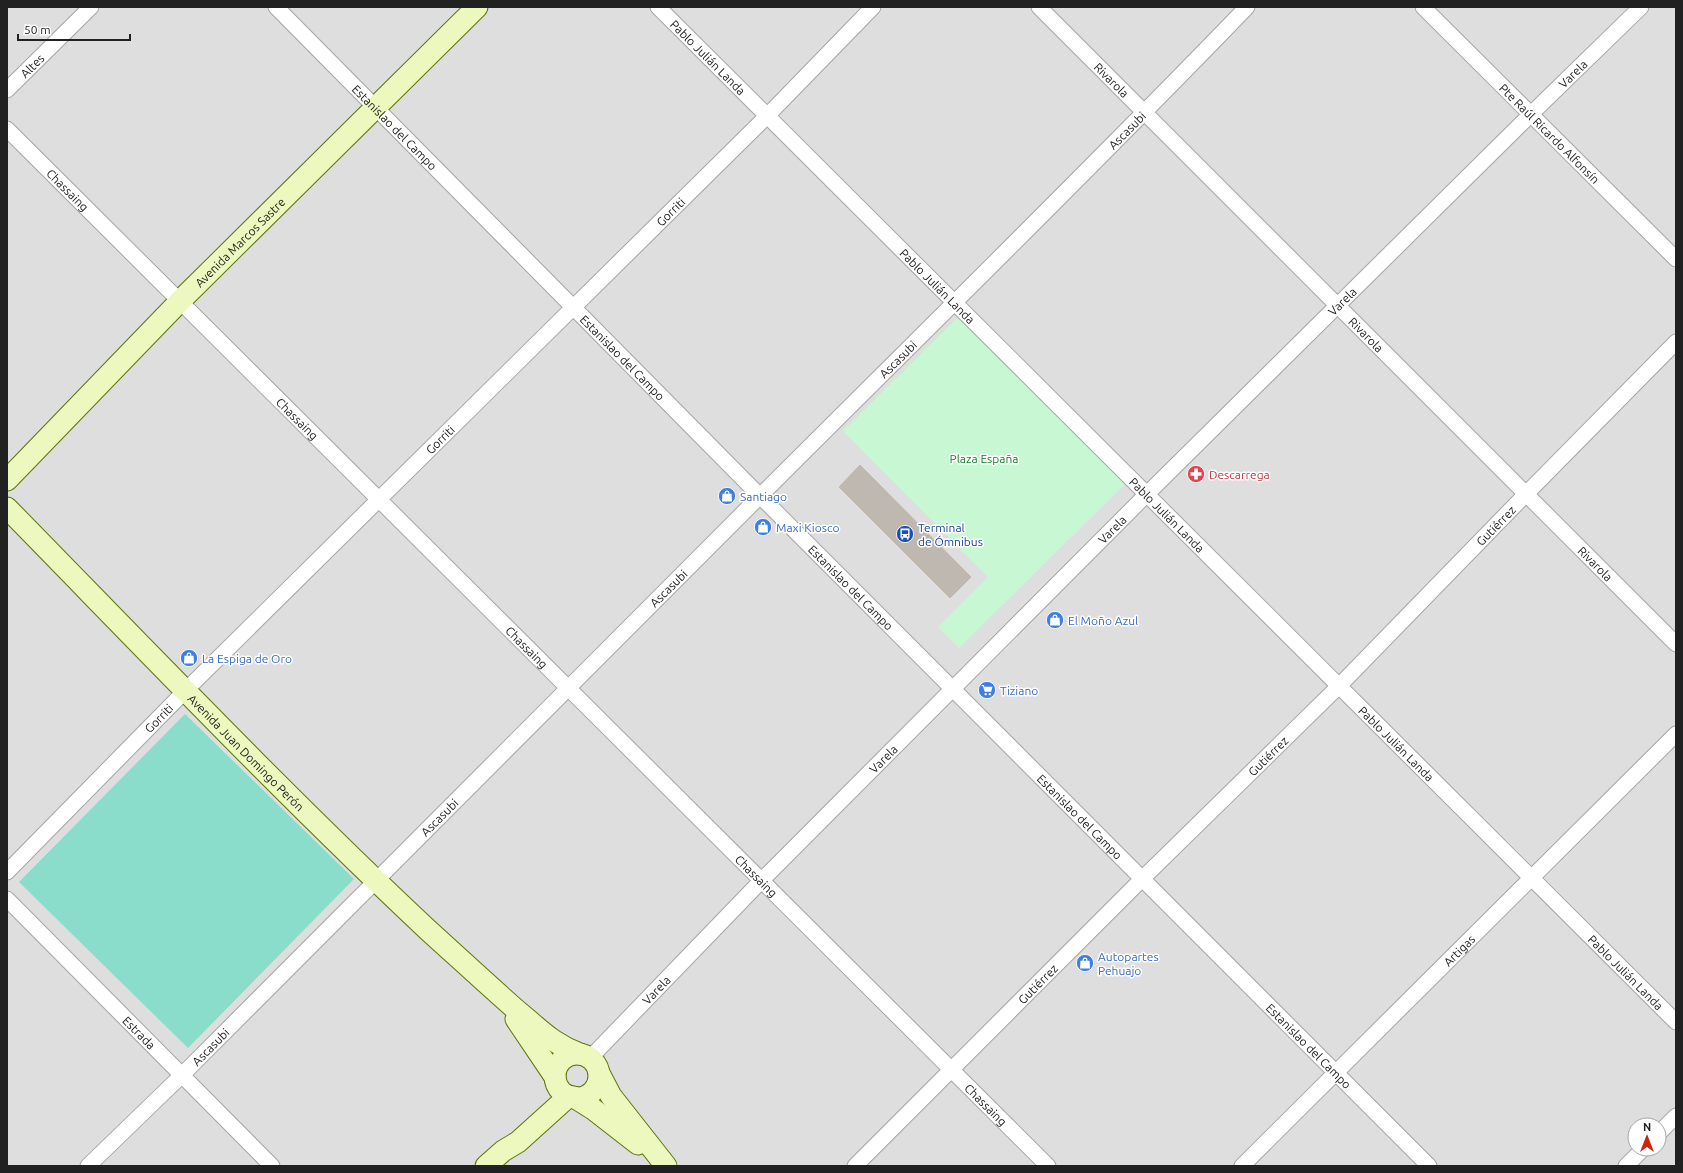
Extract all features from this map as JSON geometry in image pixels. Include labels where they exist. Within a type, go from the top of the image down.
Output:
[{"type":"main road","name":"Avenida Marcos Sastre","points":[[7,480],[180,301],[477,7]]},
{"type":"main road","points":[[7,485],[10,494],[7,502]]},
{"type":"main road","name":"Avenida Juan Domingo Perón","points":[[7,508],[185,691],[375,880],[493,990],[546,1036],[562,1047],[590,1062]]},
{"type":"main road","name":"Avenida Juan Domingo Perón","points":[[493,990],[519,1023],[555,1079]]},
{"type":"main road","points":[[503,1151],[512,1136],[548,1095],[555,1079],[557,1066],[561,1060],[573,1054],[590,1062],[611,1096],[665,1165]]},
{"type":"main road","points":[[486,1166],[503,1151],[518,1142],[571,1097],[584,1097],[596,1088],[599,1081],[590,1062]]},
{"type":"main road","points":[[555,1079],[562,1092],[593,1109],[665,1165]]},
{"type":"street","name":"Altes","points":[[7,90],[91,7]]},
{"type":"street","name":"Estanislao del Campo","points":[[276,7],[760,496],[1429,1166]]},
{"type":"street","name":"Pablo Julián Landa","points":[[658,7],[1676,1022]]},
{"type":"street","name":"Gorriti","points":[[7,872],[185,691],[767,116],[873,7]]},
{"type":"street","name":"Rivarola","points":[[1039,7],[1676,644]]},
{"type":"street","name":"Ascasubi","points":[[88,1166],[182,1075],[375,880],[569,689],[760,496],[1145,113],[1247,7]]},
{"type":"street","name":"Pte Raúl Ricardo Alfonsín","points":[[1423,7],[1676,259]]},
{"type":"street","name":"Varela","points":[[590,1062],[761,881],[1146,494],[1339,306],[1531,114],[1641,7]]},
{"type":"street","name":"Chassaing","points":[[7,129],[1048,1166]]},
{"type":"street","name":"Gutiérrez","points":[[855,1166],[1143,878],[1339,686],[1676,342]]},
{"type":"street","name":"Artigas","points":[[1242,1166],[1676,734]]},
{"type":"street","name":"Estrada","points":[[7,899],[272,1166]]},
{"type":"street","points":[[1667,1125],[1676,1116]]},
{"type":"street","points":[[1626,1166],[1635,1157]]},
{"type":"shaded area","points":[[7,7],[1676,7],[1676,1166],[7,1166]]},
{"type":"shaded area","points":[[185,714],[354,879],[188,1048],[19,882]]},
{"type":"green space","name":"Plaza España","points":[[958,317],[1125,484],[959,648],[938,627],[988,577],[843,431]]},
{"type":"building","points":[[860,465],[971,577],[950,598],[839,487]]},
{"type":"place","name":"Descarrega","points":[[1196,474]]},
{"type":"place","name":"Santiago","points":[[727,496]]},
{"type":"place","name":"Maxi Kiosco","points":[[763,527]]},
{"type":"place","name":"Terminal de Ómnibus","points":[[905,534]]},
{"type":"place","name":"El Moño Azul","points":[[1055,620]]},
{"type":"place","name":"La Espiga de Oro","points":[[189,658]]},
{"type":"place","name":"Tiziano","points":[[987,690]]},
{"type":"place","name":"Autopartes Pehuajo","points":[[1085,963]]}]
